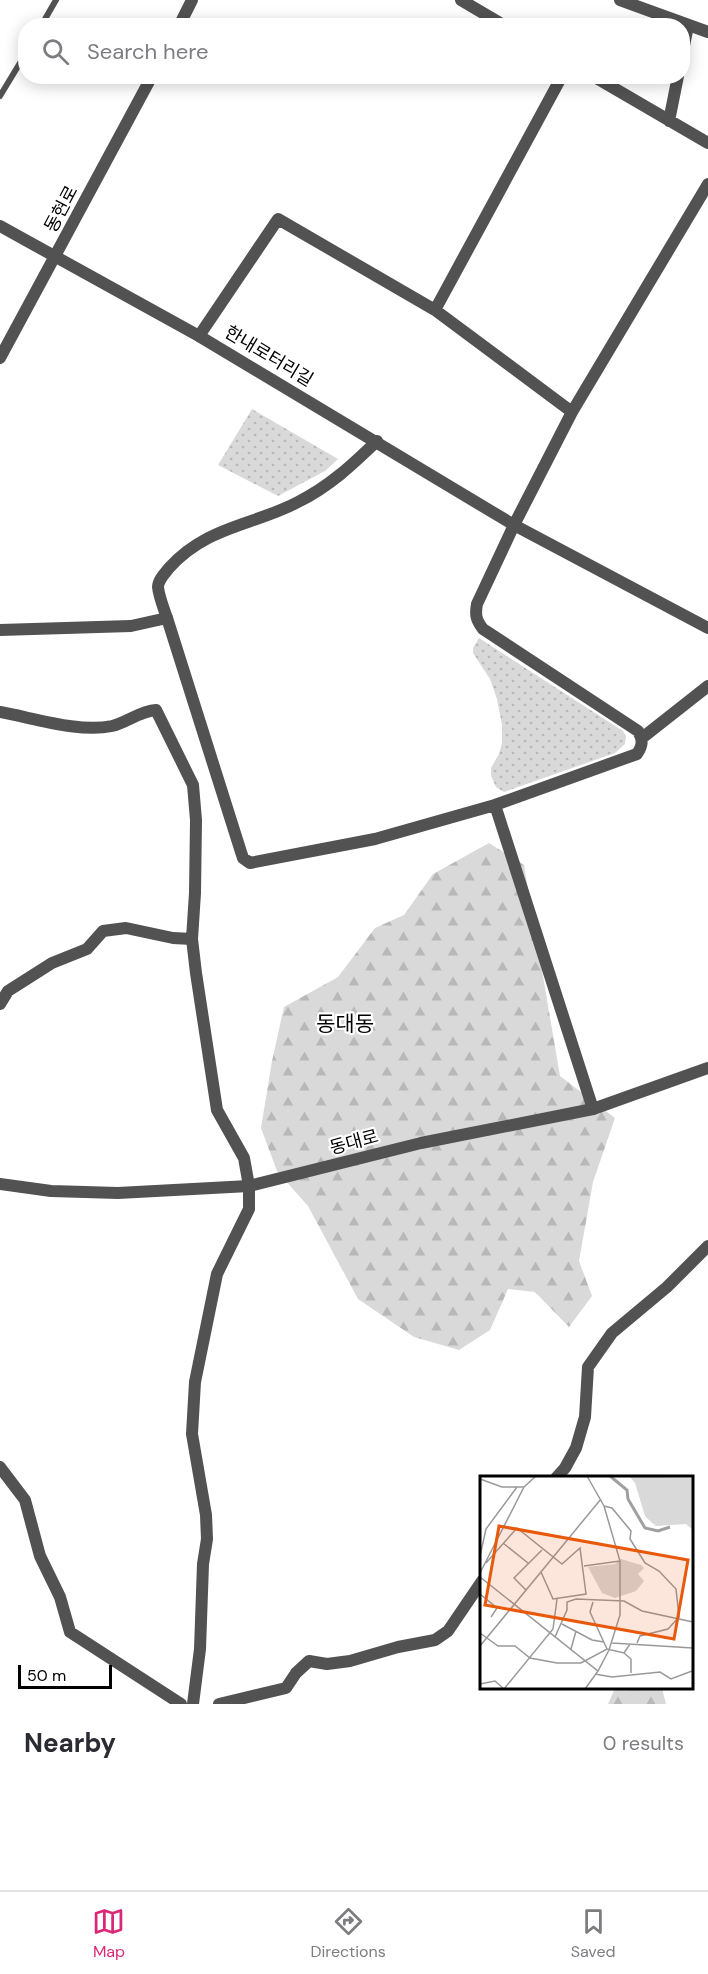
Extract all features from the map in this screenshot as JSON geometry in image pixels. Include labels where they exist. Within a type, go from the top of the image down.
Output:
[{"type":"street","points":[[183,18],[192,0]]},
{"type":"street","points":[[461,0],[491,18]]},
{"type":"street","points":[[621,0],[667,18]]},
{"type":"street","points":[[690,27],[708,32]]},
{"type":"street","name":"동현로","points":[[0,358],[148,84]]},
{"type":"street","points":[[435,310],[558,84]]},
{"type":"street","points":[[607,84],[708,143]]},
{"type":"street","points":[[669,121],[676,84]]},
{"type":"street","points":[[377,441],[340,477],[318,490],[281,510],[216,533],[183,555],[160,581],[158,587],[243,858],[250,863],[375,839],[495,805],[637,754],[642,738],[638,731],[483,629],[475,613],[477,604],[514,525],[572,412],[708,184]]},
{"type":"street","points":[[199,336],[278,219],[435,310],[572,412]]},
{"type":"street","name":"한내로터리길","points":[[0,226],[199,336],[514,525],[708,628]]},
{"type":"street","points":[[0,630],[131,626],[167,618]]},
{"type":"street","points":[[642,738],[708,686]]},
{"type":"street","points":[[0,712],[82,727],[113,726],[145,711],[156,710],[193,785],[196,820],[192,939],[217,1110],[244,1158],[249,1186],[249,1209],[217,1274],[195,1382],[192,1434],[206,1515],[207,1539],[203,1564],[200,1649],[193,1704]]},
{"type":"street","points":[[495,805],[593,1109]]},
{"type":"street","points":[[0,1004],[4,988],[52,963],[87,949],[103,931],[126,927],[173,938],[192,939]]},
{"type":"street","name":"동대로","points":[[0,1184],[51,1191],[118,1193],[249,1186],[421,1143],[593,1109],[708,1068]]},
{"type":"street","points":[[558,1476],[576,1448],[585,1417],[588,1367],[612,1333],[667,1287],[708,1246]]},
{"type":"street","points":[[0,1467],[25,1500],[40,1556],[60,1597],[70,1632],[181,1704]]},
{"type":"street","points":[[219,1704],[286,1688],[296,1673],[309,1661],[327,1664],[350,1661],[398,1647],[435,1640],[447,1631],[480,1584]]},
{"type":"lane","points":[[46,18],[56,0]]},
{"type":"lane","points":[[0,96],[18,66]]},
{"type":"green space","points":[[252,409],[338,459],[325,471],[278,496],[218,465]]},
{"type":"green space","points":[[479,638],[623,731],[626,736],[625,744],[615,753],[504,792],[496,787],[491,776],[491,768],[502,743],[502,725],[490,679],[473,653],[473,648]]},
{"type":"green space","points":[[489,843],[524,865],[560,1076],[615,1118],[593,1182],[579,1261],[592,1296],[569,1327],[535,1292],[508,1289],[490,1330],[459,1350],[414,1337],[358,1299],[308,1206],[277,1171],[261,1128],[284,1007],[338,977],[375,928],[404,915],[433,874]]},
{"type":"green space","points":[[615,1689],[662,1689],[666,1704],[608,1704]]},
{"type":"district","name":"동대동","points":[[345,1024]]}]
